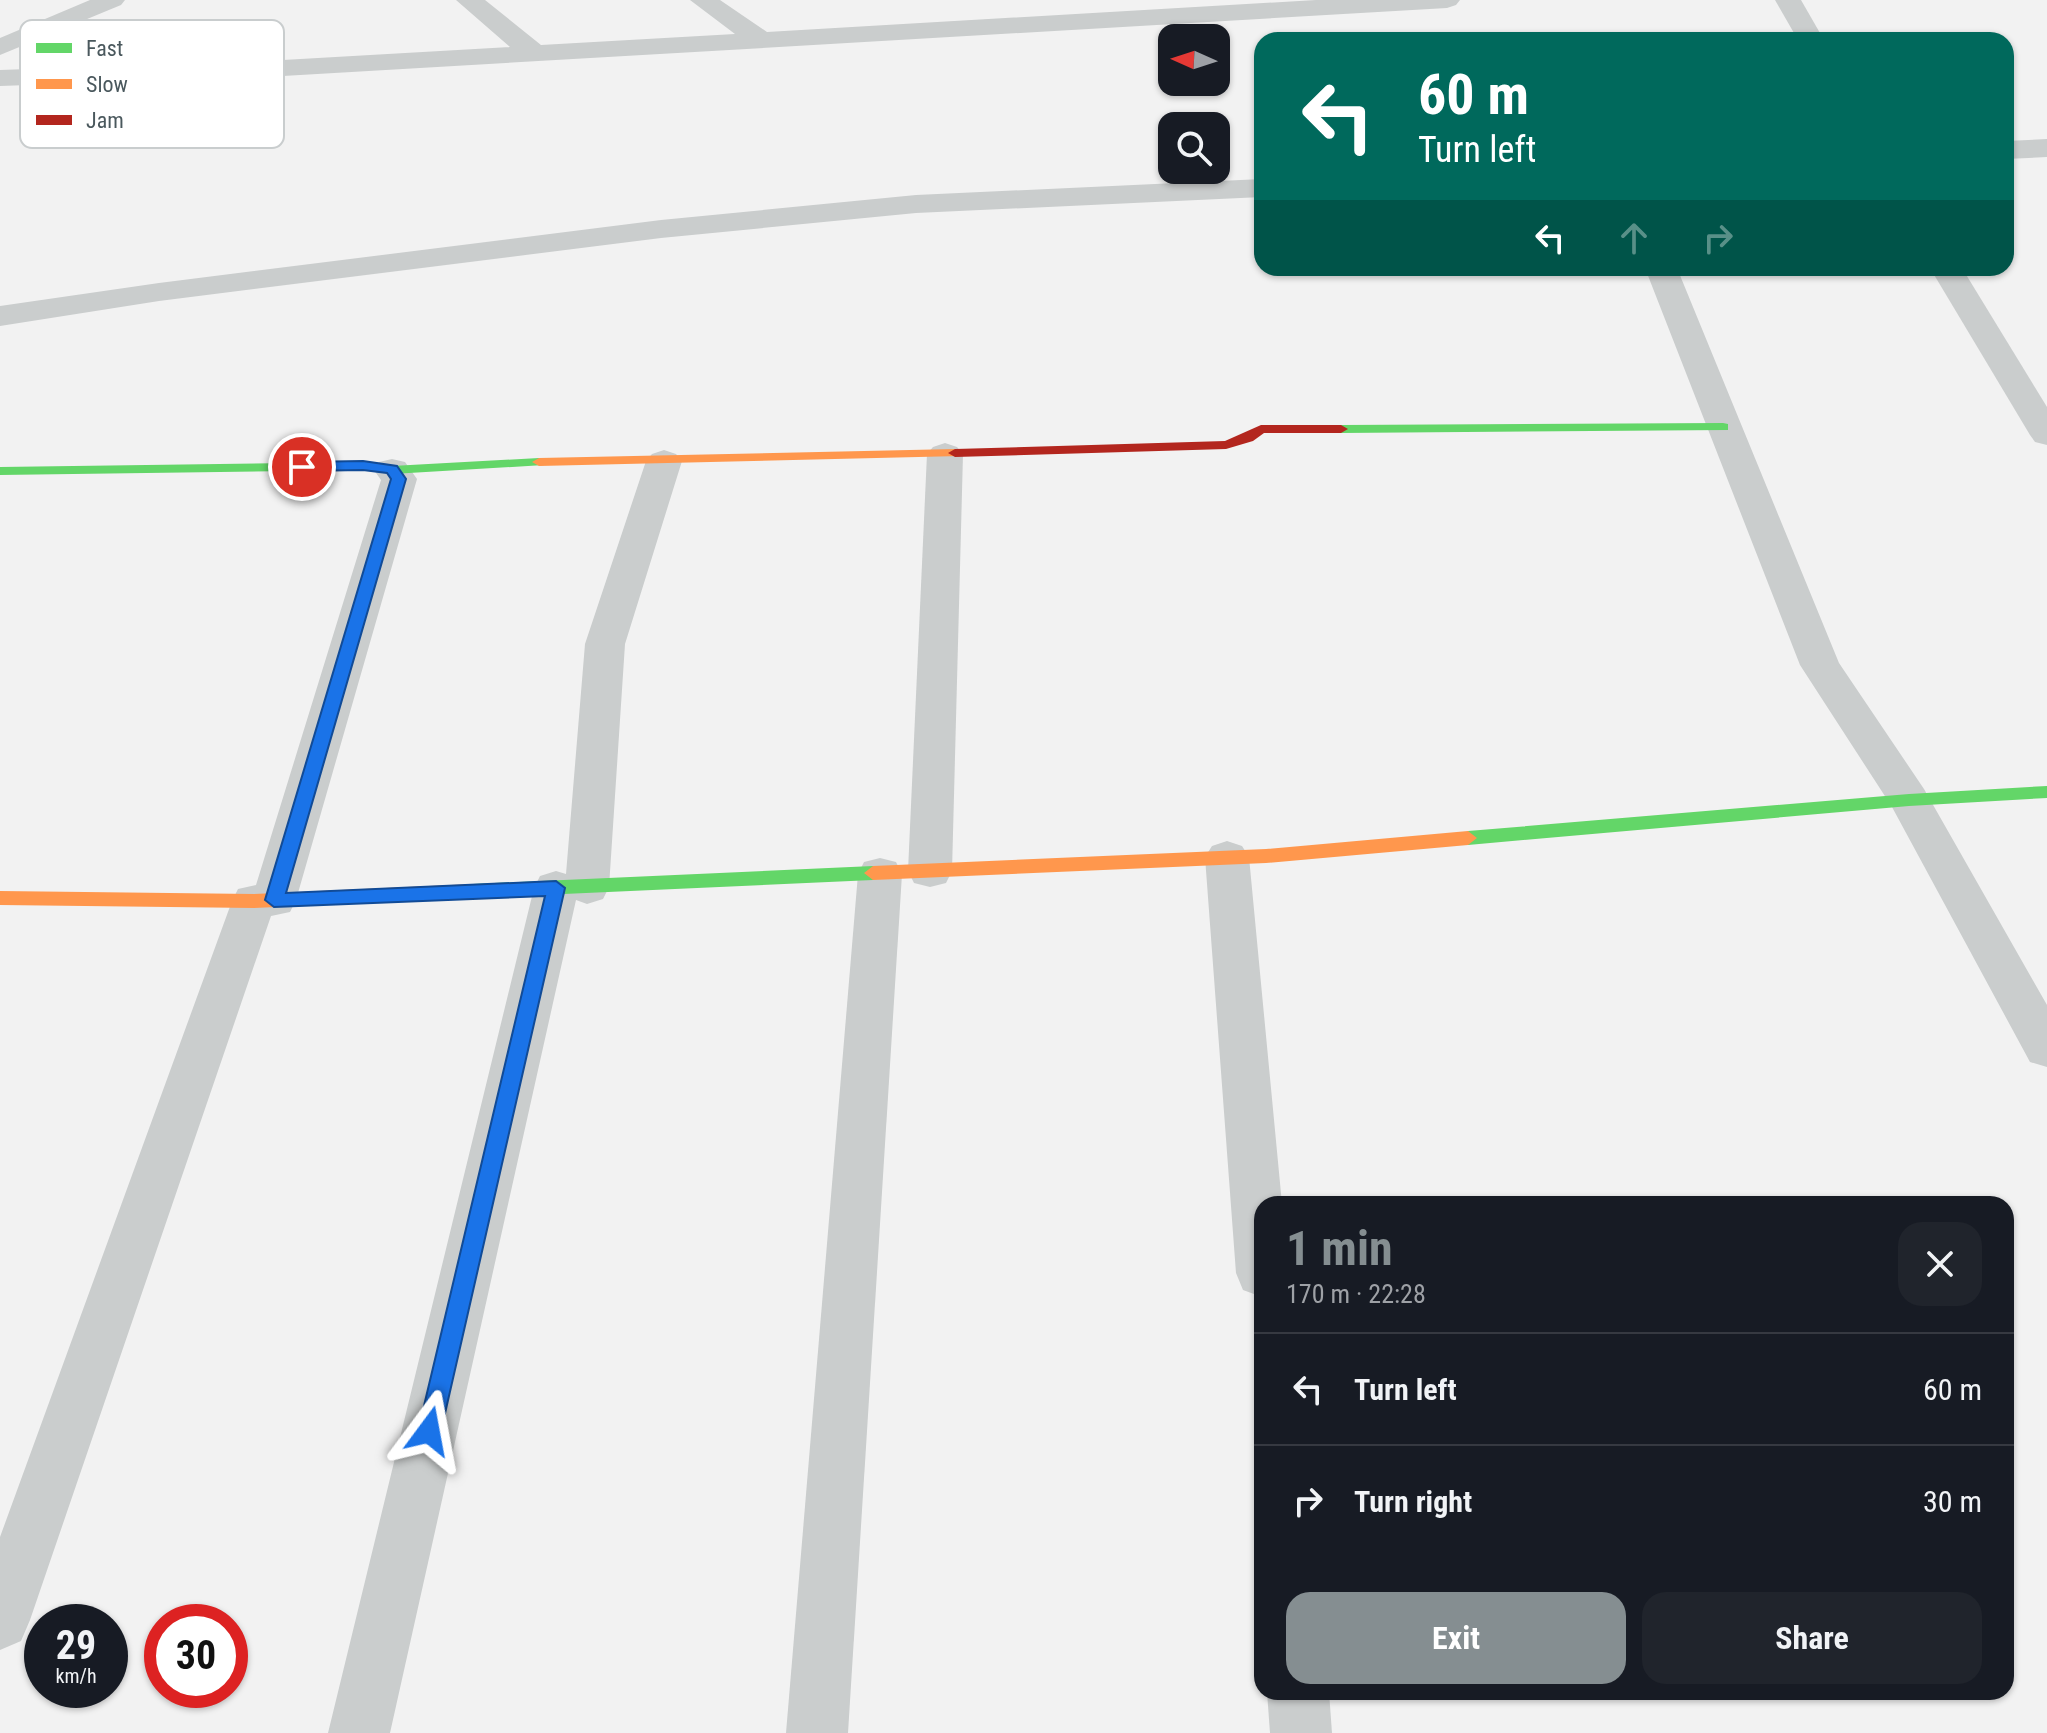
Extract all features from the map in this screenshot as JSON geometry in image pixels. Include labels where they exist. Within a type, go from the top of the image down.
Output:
[{"type":"street","points":[[64,20],[112,0]]},
{"type":"street","points":[[469,0],[533,52]]},
{"type":"street","points":[[703,0],[759,38]]},
{"type":"street","points":[[952,28],[958,0]]},
{"type":"street","points":[[284,68],[1447,0]]},
{"type":"street","points":[[1788,0],[1806,32]]},
{"type":"street","points":[[0,47],[20,39]]},
{"type":"street","points":[[0,78],[20,77]]},
{"type":"street","points":[[2014,150],[2047,148]]},
{"type":"street","points":[[0,316],[159,292],[661,229],[916,204],[1254,188]]},
{"type":"street","points":[[1664,276],[1820,665],[1909,800],[2047,1048]]},
{"type":"street","points":[[1951,276],[2047,435]]},
{"type":"street","points":[[0,471],[363,466],[392,470],[1226,445],[1248,438],[1261,429],[1723,427]]},
{"type":"street","points":[[817,1733],[945,454]]},
{"type":"street","points":[[359,1733],[572,888],[605,644],[664,461]]},
{"type":"street","points":[[0,1620],[264,901],[399,479],[392,470]]},
{"type":"street","points":[[0,898],[264,901],[1227,857],[1909,800],[2047,792]]},
{"type":"street","points":[[1227,857],[1256,1196]]},
{"type":"street","points":[[1299,1700],[1301,1733]]},
{"type":"traffic: fast","points":[[1341,429],[1723,427]]},
{"type":"traffic: fast","points":[[0,471],[363,466],[392,470],[539,462]]},
{"type":"traffic: fast","points":[[1468,838],[1909,800],[2047,792]]},
{"type":"traffic: fast","points":[[473,891],[873,873]]},
{"type":"traffic: slow","points":[[539,462],[955,453]]},
{"type":"traffic: slow","points":[[873,873],[1266,856],[1468,838]]},
{"type":"traffic: slow","points":[[0,898],[254,901],[473,891]]},
{"type":"traffic: jam","points":[[955,453],[1226,445],[1248,438],[1261,429],[1341,429]]},
{"type":"route","points":[[302,467],[363,466],[392,470],[399,479],[274,900],[556,888],[429,1431]]}]
